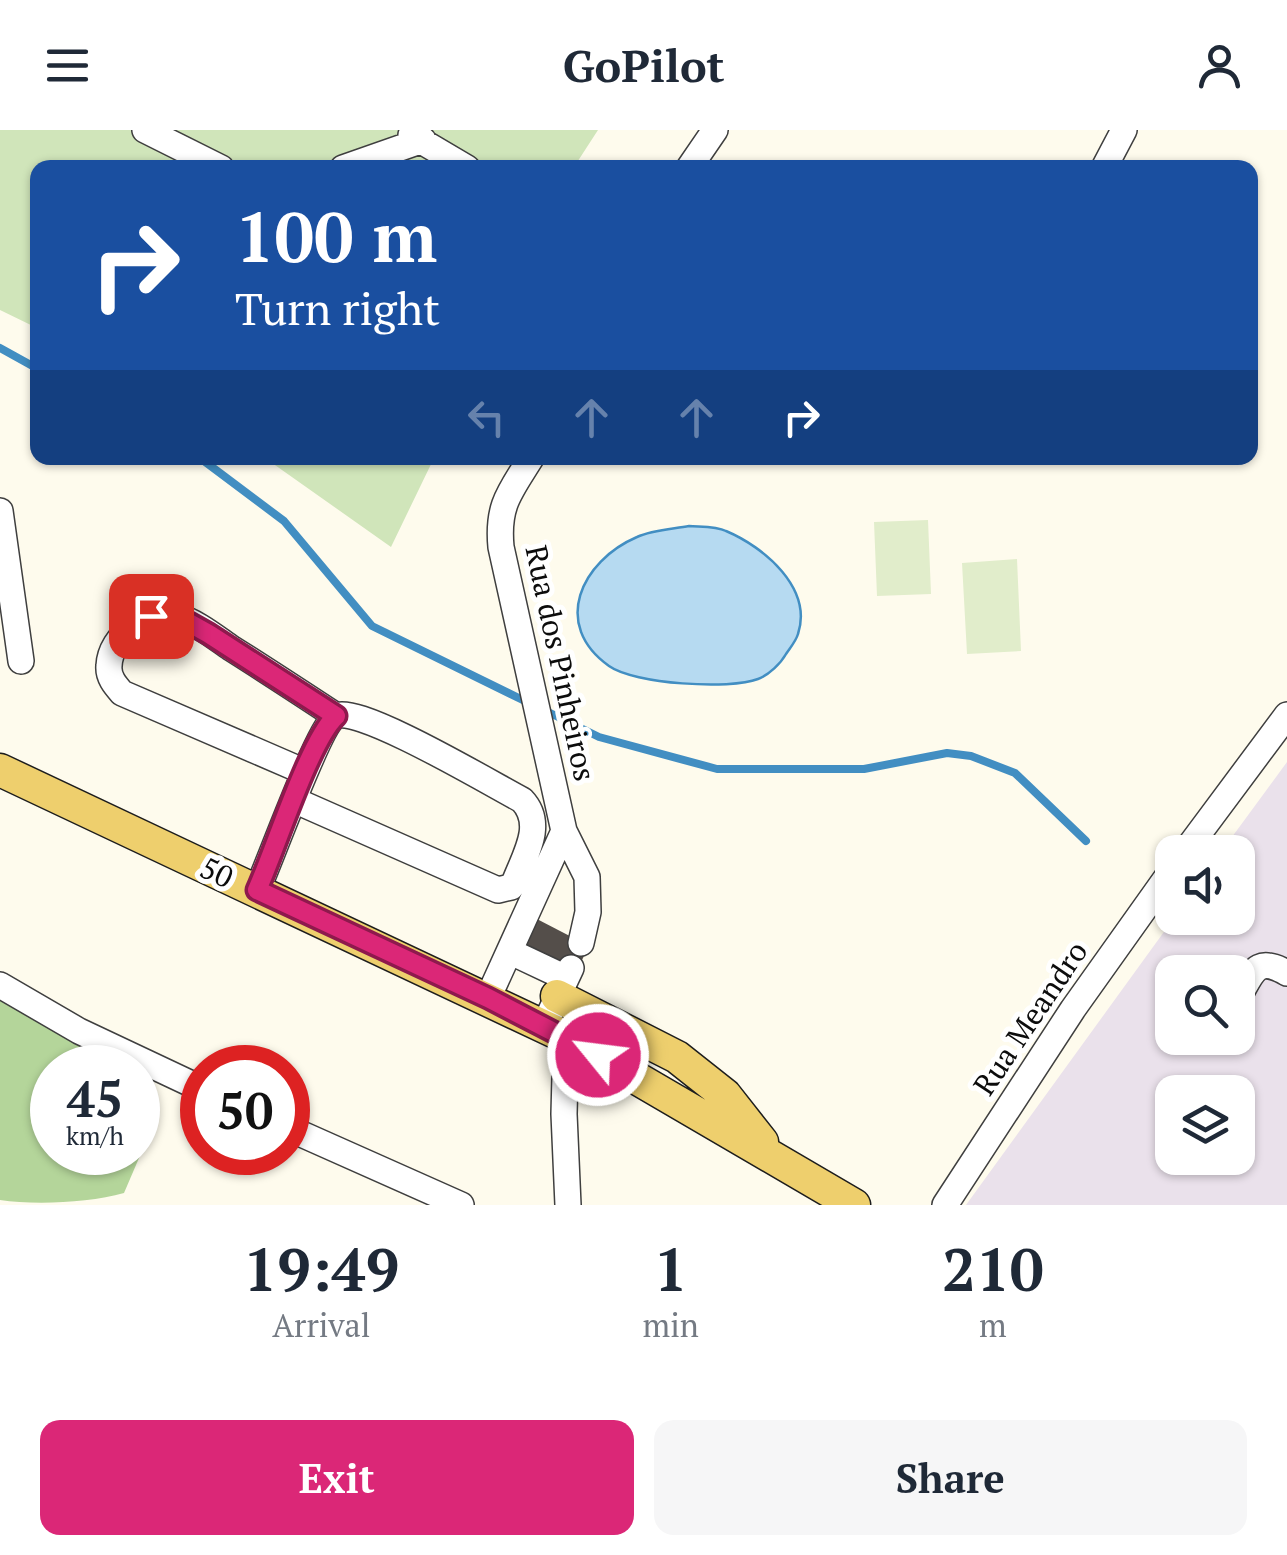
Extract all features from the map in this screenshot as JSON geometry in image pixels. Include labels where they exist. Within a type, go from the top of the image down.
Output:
[{"type":"main road","name":"50","points":[[0,770],[488,998],[561,1001],[771,1154],[854,1205]]},
{"type":"street","points":[[145,130],[204,160]]},
{"type":"street","points":[[694,160],[715,130]]},
{"type":"street","points":[[1108,160],[1124,130]]},
{"type":"street","points":[[360,160],[412,135],[453,160]]},
{"type":"street","name":"Rua dos Pinheiros","points":[[527,465],[498,518],[501,547],[564,831],[582,865],[590,895],[582,942]]},
{"type":"street","points":[[0,511],[21,661]]},
{"type":"street","points":[[294,800],[498,890],[515,881],[534,833],[533,816],[522,800],[361,716],[336,716],[175,615],[151,616],[136,623],[118,642],[108,664],[112,680],[122,693],[306,772]]},
{"type":"street","points":[[1198,835],[1287,714]]},
{"type":"street","points":[[257,890],[306,772],[329,722],[336,716]]},
{"type":"street","points":[[488,998],[564,831]]},
{"type":"street","name":"Rua Meandro","points":[[945,1205],[1073,1008],[1155,894]]},
{"type":"street","points":[[510,952],[561,1001],[568,1205]]},
{"type":"street","points":[[1255,969],[1270,964],[1287,973]]},
{"type":"street","points":[[0,985],[79,1031],[180,1079]]},
{"type":"street","points":[[310,1138],[461,1205]]},
{"type":"shaded area","points":[[1287,762],[1287,1205],[966,1205],[1162,935],[1255,935],[1255,835],[1233,835]]},
{"type":"green space","points":[[0,130],[598,130],[579,160],[30,160],[30,325],[0,310]]},
{"type":"green space","points":[[275,465],[431,465],[391,547]]},
{"type":"green space","points":[[928,520],[931,594],[877,596],[874,522]]},
{"type":"green space","points":[[1017,559],[1021,651],[967,654],[962,563]]},
{"type":"green space","points":[[0,980],[88,1045],[30,1045],[30,1175],[132,1175],[124,1193],[95,1199],[0,1200]]},
{"type":"water","points":[[689,526],[718,528],[741,538],[769,558],[792,585],[801,617],[798,634],[781,661],[762,677],[705,684],[639,677],[609,666],[591,650],[581,632],[580,595],[601,562],[637,537]]},
{"type":"building","points":[[535,918],[589,946],[577,970],[523,945]]},
{"type":"waterway","points":[[0,348],[30,365]]},
{"type":"waterway","points":[[209,465],[284,521],[372,626],[531,704]]},
{"type":"waterway","points":[[544,710],[599,737],[717,769],[864,769],[947,753],[971,756],[1015,773],[1086,841]]},
{"type":"route","points":[[151,616],[175,615],[336,716],[329,722],[306,772],[257,890],[488,998],[598,1055]]}]
